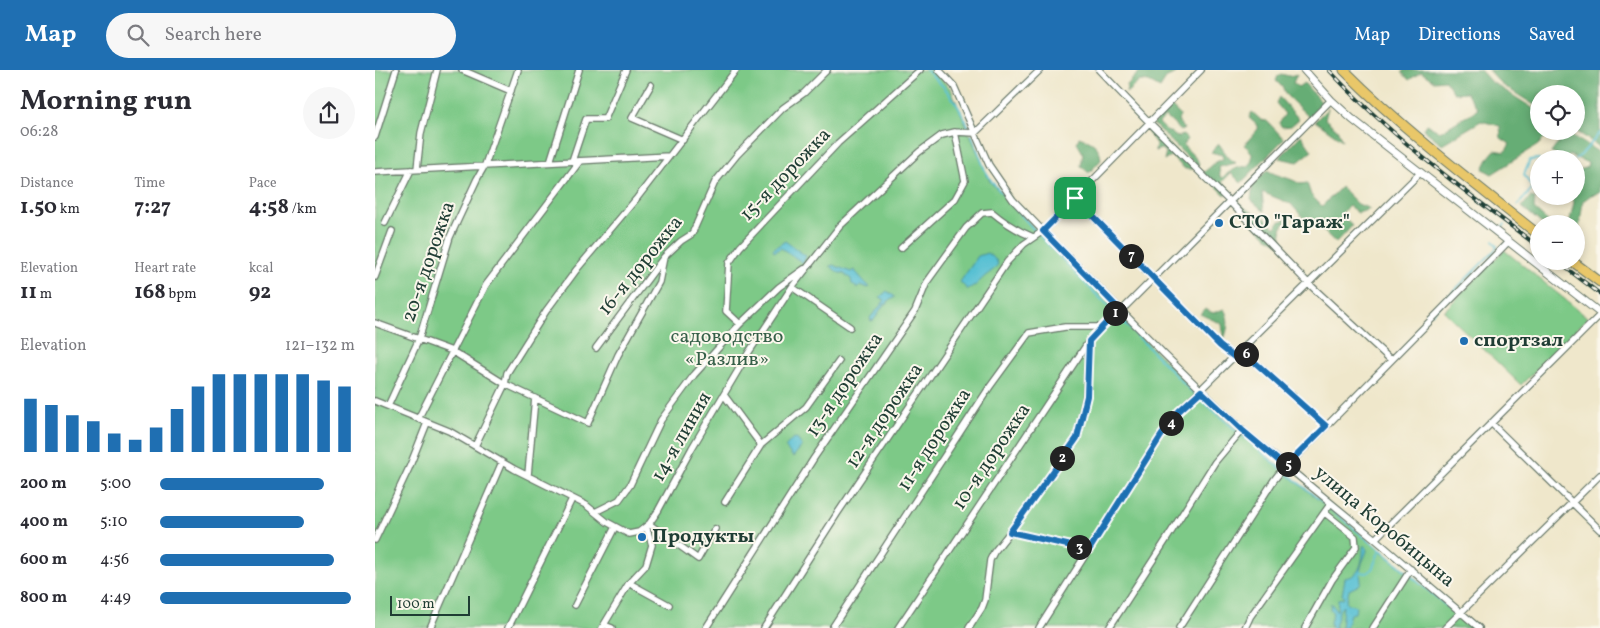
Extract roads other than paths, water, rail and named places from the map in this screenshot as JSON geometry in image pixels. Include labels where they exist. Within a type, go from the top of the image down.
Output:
[{"type":"highway","points":[[1344,70],[1371,98],[1434,153],[1530,228]]},
{"type":"highway","points":[[1351,70],[1437,149],[1530,221]]},
{"type":"highway","points":[[1585,264],[1600,275]]},
{"type":"highway","points":[[1584,270],[1600,282]]},
{"type":"street","points":[[375,137],[396,70]]},
{"type":"street","points":[[385,223],[414,170],[437,70]]},
{"type":"street","points":[[462,70],[475,73],[511,91]]},
{"type":"street","name":"20-я дорожка","points":[[388,406],[419,339],[450,237],[477,178],[485,165],[518,70]]},
{"type":"street","points":[[550,162],[579,70]]},
{"type":"street","points":[[572,161],[586,119],[605,119],[626,70]]},
{"type":"street","points":[[475,446],[505,384],[507,373],[546,311],[577,269],[683,140],[736,70]]},
{"type":"street","name":"16-я дорожка","points":[[596,348],[664,258],[691,234],[715,182],[737,155],[783,108],[804,93],[827,70]]},
{"type":"street","name":"15-я дорожка","points":[[740,324],[726,311],[729,263],[740,247],[838,143],[920,70]]},
{"type":"street","name":"улица Коробицына","points":[[939,70],[954,86],[989,165],[1013,200],[1120,310],[1242,430],[1375,538],[1479,628]]},
{"type":"street","points":[[975,133],[1040,70]]},
{"type":"street","points":[[1099,70],[1231,202],[1307,282],[1391,360]]},
{"type":"street","name":"12-я дорожка","points":[[764,628],[837,514],[931,378],[1007,262],[1033,237],[1043,231],[1201,70]]},
{"type":"street","points":[[1304,70],[1331,100],[1420,173],[1600,314],[1375,538]]},
{"type":"street","points":[[651,85],[632,118],[683,140]]},
{"type":"street","name":"10-я дорожка","points":[[898,628],[1089,341],[1101,327],[1231,202],[1331,100]]},
{"type":"street","points":[[901,248],[955,199],[965,181],[955,132]]},
{"type":"street","name":"14-я линия","points":[[648,525],[658,511],[692,448],[749,352],[792,287],[841,226],[919,152],[942,135],[955,132],[975,133]]},
{"type":"street","points":[[375,172],[669,156]]},
{"type":"street","points":[[418,419],[486,285],[580,161]]},
{"type":"street","points":[[1039,628],[1161,436],[1179,411],[1201,391],[1307,282],[1420,173]]},
{"type":"street","points":[[1075,198],[1220,346],[1234,357]]},
{"type":"street","name":"13-я дорожка","points":[[706,628],[814,458],[915,311],[927,282],[966,228],[982,212],[993,212],[1004,222],[1033,237]]},
{"type":"street","points":[[375,276],[392,231]]},
{"type":"street","points":[[1179,628],[1274,480],[1285,466],[1508,242]]},
{"type":"street","points":[[375,323],[452,351],[505,384],[588,423],[618,355],[659,282],[664,258]]},
{"type":"street","points":[[595,512],[619,500],[630,485],[661,420],[694,375],[740,324],[779,287],[810,265]]},
{"type":"street","points":[[792,287],[850,328]]},
{"type":"street","name":"11-я дорожка","points":[[832,628],[989,388],[1029,333],[1065,328],[1101,327]]},
{"type":"street","points":[[969,628],[985,600],[990,560],[994,552],[1077,438],[1087,396],[1089,341]]},
{"type":"street","points":[[1241,350],[1326,426]]},
{"type":"street","points":[[725,502],[761,445],[806,407],[839,361]]},
{"type":"street","points":[[724,395],[761,445]]},
{"type":"street","points":[[528,475],[535,398]]},
{"type":"street","points":[[375,409],[377,401],[449,431],[595,512],[615,527],[629,534],[639,532],[648,525]]},
{"type":"street","points":[[375,540],[409,468],[427,423]]},
{"type":"street","points":[[1491,423],[1600,530]]},
{"type":"street","points":[[1109,628],[1167,540],[1215,462],[1242,430]]},
{"type":"street","points":[[429,628],[502,462]]},
{"type":"street","points":[[1445,628],[1600,475]]},
{"type":"street","points":[[508,628],[572,499]]},
{"type":"street","points":[[1245,628],[1249,617],[1331,503]]},
{"type":"street","points":[[1305,628],[1332,580],[1355,547],[1355,537],[1325,513]]},
{"type":"street","points":[[648,525],[697,558],[715,528]]},
{"type":"street","points":[[611,628],[603,626],[629,583],[646,565],[652,545],[648,525]]},
{"type":"street","points":[[575,605],[615,527]]},
{"type":"street","points":[[1010,532],[1089,550]]},
{"type":"street","points":[[1373,628],[1411,569]]},
{"type":"street","points":[[629,583],[669,605]]},
{"type":"water","points":[[785,241],[806,256],[803,263],[781,248],[774,252],[773,249]]},
{"type":"water","points":[[987,253],[998,264],[968,290],[960,282],[978,256]]},
{"type":"water","points":[[833,265],[851,272],[854,270],[870,287],[861,285],[857,288],[852,284],[851,279],[830,266]]},
{"type":"water","points":[[887,291],[894,298],[888,301],[888,304],[884,304],[874,320],[871,321],[870,318],[885,300],[880,297]]},
{"type":"water","points":[[793,438],[797,439],[802,446],[793,457],[785,447]]},
{"type":"water","points":[[1363,546],[1366,546],[1367,551],[1360,572],[1361,582],[1349,590],[1346,602],[1356,606],[1355,613],[1350,614],[1346,628],[1341,628],[1343,606],[1340,609],[1335,628],[1331,628],[1330,622],[1333,613],[1330,609],[1331,603],[1337,611],[1338,599],[1344,596],[1342,595],[1345,578],[1354,575],[1360,566]]},
{"type":"waterway","points":[[926,70],[952,97],[970,129]]},
{"type":"waterway","points":[[1585,150],[1600,133]]},
{"type":"waterway","points":[[972,135],[985,170],[992,182],[1036,232]]},
{"type":"waterway","points":[[1530,160],[1524,175],[1530,184]]},
{"type":"waterway","points":[[1518,205],[1530,191]]},
{"type":"waterway","points":[[1501,230],[1505,224]]},
{"type":"waterway","points":[[1040,236],[1113,311]]},
{"type":"waterway","points":[[1432,313],[1495,250],[1497,246],[1493,241]]},
{"type":"waterway","points":[[1117,315],[1193,393]]},
{"type":"waterway","points":[[1197,396],[1237,431]]},
{"type":"waterway","points":[[1241,434],[1280,468]]},
{"type":"waterway","points":[[1284,471],[1325,504]]},
{"type":"waterway","points":[[1331,509],[1380,550],[1372,569],[1367,573],[1360,572]]},
{"type":"waterway","points":[[1381,550],[1406,571]]},
{"type":"waterway","points":[[1410,575],[1456,614]]},
{"type":"waterway","points":[[1460,617],[1473,628]]},
{"type":"railway","points":[[1329,70],[1403,141],[1530,240]]},
{"type":"railway","points":[[1569,270],[1600,294]]},
{"type":"place","name":"СТО \"Гараж\"","points":[[1219,223]]},
{"type":"place","name":"спортзал","points":[[1464,341]]},
{"type":"place","name":"Продукты","points":[[642,537]]},
{"type":"park label","name":"садоводство «Разлив»","points":[[727,348]]}]
